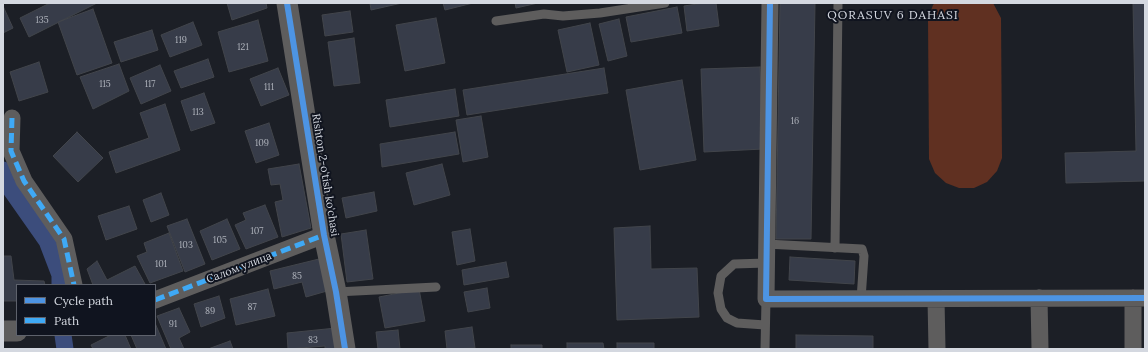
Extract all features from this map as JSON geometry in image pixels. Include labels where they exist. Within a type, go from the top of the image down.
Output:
[{"type":"street","name":"Rishton 2-o'tish ko'chasi","points":[[287,3],[324,235],[336,292],[345,349]]},
{"type":"street","points":[[770,3],[766,299],[1139,298],[1133,349]]},
{"type":"street","points":[[12,118],[11,151],[24,181],[64,239],[74,284]]},
{"type":"street","name":"Салом улица","points":[[156,300],[324,235]]},
{"type":"street","points":[[1039,298],[1040,349]]},
{"type":"street","points":[[936,299],[937,349]]},
{"type":"street","points":[[3,331],[16,331]]},
{"type":"lane","points":[[496,21],[544,14],[564,16],[600,13],[665,3]]},
{"type":"lane","points":[[835,248],[838,3]]},
{"type":"lane","points":[[766,244],[862,249],[864,256],[861,299]]},
{"type":"lane","points":[[765,325],[737,323],[727,318],[720,309],[718,293],[721,276],[734,264],[766,263]]},
{"type":"lane","points":[[336,292],[436,287]]},
{"type":"lane","points":[[765,349],[766,299]]},
{"type":"shaded area","points":[[935,3],[993,3],[1001,18],[1002,158],[997,171],[987,182],[974,188],[959,188],[946,183],[935,173],[929,159],[928,19]]},
{"type":"building","points":[[50,3],[97,3],[29,37],[20,18]]},
{"type":"building","points":[[227,3],[266,3],[267,8],[232,20]]},
{"type":"building","points":[[370,3],[402,3],[371,10]]},
{"type":"building","points":[[443,3],[473,3],[445,10]]},
{"type":"building","points":[[515,3],[538,3],[516,8]]},
{"type":"building","points":[[716,3],[719,26],[687,31],[684,6]]},
{"type":"building","points":[[780,3],[815,3],[811,239],[776,239]]},
{"type":"building","points":[[1133,3],[1145,3],[1145,181],[1066,183],[1065,153],[1136,151]]},
{"type":"building","points":[[3,6],[13,28],[3,33]]},
{"type":"building","points":[[677,7],[682,33],[631,42],[626,17]]},
{"type":"building","points":[[93,9],[112,63],[77,75],[58,22]]},
{"type":"building","points":[[350,11],[353,32],[325,36],[322,15]]},
{"type":"building","points":[[436,18],[445,63],[405,71],[396,25]]},
{"type":"building","points":[[619,19],[627,56],[608,61],[599,24]]},
{"type":"building","points":[[258,20],[268,61],[229,72],[218,32]]},
{"type":"building","points":[[193,22],[202,45],[170,57],[161,35]]},
{"type":"building","points":[[590,23],[599,65],[567,72],[558,30]]},
{"type":"building","points":[[152,30],[158,50],[121,62],[114,42]]},
{"type":"building","points":[[354,38],[360,83],[334,86],[328,42]]},
{"type":"building","points":[[208,59],[214,77],[181,88],[174,71]]},
{"type":"building","points":[[39,62],[48,92],[19,101],[10,72]]},
{"type":"building","points":[[119,64],[129,91],[93,109],[80,77]]},
{"type":"building","points":[[160,65],[171,91],[141,104],[130,78]]},
{"type":"building","points":[[760,67],[763,149],[704,152],[701,69]]},
{"type":"building","points":[[278,68],[289,95],[261,106],[250,79]]},
{"type":"building","points":[[604,68],[608,93],[467,115],[463,90]]},
{"type":"building","points":[[682,80],[696,160],[640,170],[626,90]]},
{"type":"building","points":[[455,89],[459,116],[390,127],[386,100]]},
{"type":"building","points":[[204,93],[215,123],[191,131],[181,101]]},
{"type":"building","points":[[165,104],[180,150],[116,173],[109,152],[149,138],[140,113]]},
{"type":"building","points":[[481,116],[488,157],[463,162],[456,120]]},
{"type":"building","points":[[269,123],[279,155],[256,163],[245,131]]},
{"type":"building","points":[[77,132],[103,158],[78,182],[53,156]]},
{"type":"building","points":[[455,132],[459,154],[382,167],[380,144]]},
{"type":"building","points":[[299,164],[311,228],[282,237],[275,202],[283,200],[280,184],[271,185],[268,169]]},
{"type":"building","points":[[442,164],[450,195],[414,205],[406,173]]},
{"type":"building","points":[[374,192],[377,211],[346,218],[342,198]]},
{"type":"building","points":[[161,193],[169,215],[151,222],[143,200]]},
{"type":"building","points":[[265,205],[278,237],[246,249],[235,225],[246,220],[243,213]]},
{"type":"building","points":[[129,206],[137,229],[106,240],[98,216]]},
{"type":"building","points":[[187,219],[205,264],[185,272],[167,226]]},
{"type":"building","points":[[227,219],[240,249],[212,260],[200,231]]},
{"type":"building","points":[[650,226],[651,269],[697,268],[699,317],[617,320],[614,228]]},
{"type":"building","points":[[470,229],[475,261],[457,265],[452,232]]},
{"type":"building","points":[[366,230],[373,279],[347,282],[341,234]]},
{"type":"building","points":[[169,233],[183,271],[150,283],[137,256],[147,252],[144,243]]},
{"type":"building","points":[[3,256],[11,256],[14,280],[44,281],[45,284],[16,284],[16,301],[3,301]]},
{"type":"building","points":[[790,257],[855,261],[854,284],[789,280]]},
{"type":"building","points":[[319,259],[327,291],[306,297],[302,282],[274,289],[270,271]]},
{"type":"building","points":[[97,261],[107,280],[135,266],[145,284],[93,284],[87,269]]},
{"type":"building","points":[[506,262],[509,277],[464,285],[462,270]]},
{"type":"building","points":[[487,288],[490,308],[468,312],[464,292]]},
{"type":"building","points":[[268,289],[275,316],[236,325],[230,299]]},
{"type":"building","points":[[419,289],[425,321],[385,328],[379,297]]},
{"type":"building","points":[[219,296],[225,318],[201,327],[194,304]]},
{"type":"building","points":[[179,308],[190,332],[179,338],[184,349],[171,349],[157,316]]},
{"type":"building","points":[[156,325],[166,349],[137,349],[131,336],[156,336]]},
{"type":"building","points":[[472,327],[475,348],[447,349],[445,331]]},
{"type":"building","points":[[336,328],[339,349],[325,349],[325,346],[288,349],[287,333]]},
{"type":"building","points":[[398,330],[400,349],[378,349],[376,332]]},
{"type":"building","points":[[796,335],[873,336],[873,349],[796,349]]},
{"type":"building","points":[[109,336],[125,336],[131,349],[93,349],[91,345]]},
{"type":"building","points":[[230,341],[233,349],[208,349]]},
{"type":"building","points":[[567,343],[603,343],[604,349],[567,349]]},
{"type":"building","points":[[617,343],[654,343],[654,349],[617,349]]},
{"type":"building","points":[[511,345],[542,345],[542,349],[511,349]]},
{"type":"waterway","points":[[3,170],[7,184],[47,241],[60,275],[60,284]]},
{"type":"waterway","points":[[63,336],[65,349]]},
{"type":"marked path","points":[[12,118],[11,151],[24,181],[64,239],[74,284]]},
{"type":"marked path","points":[[156,300],[324,235]]},
{"type":"cycle path","points":[[287,3],[324,235],[336,292],[345,349]]},
{"type":"cycle path","points":[[770,3],[766,299],[1145,298]]},
{"type":"district","name":"QORASUV 6 DAHASI","points":[[893,16]]}]
